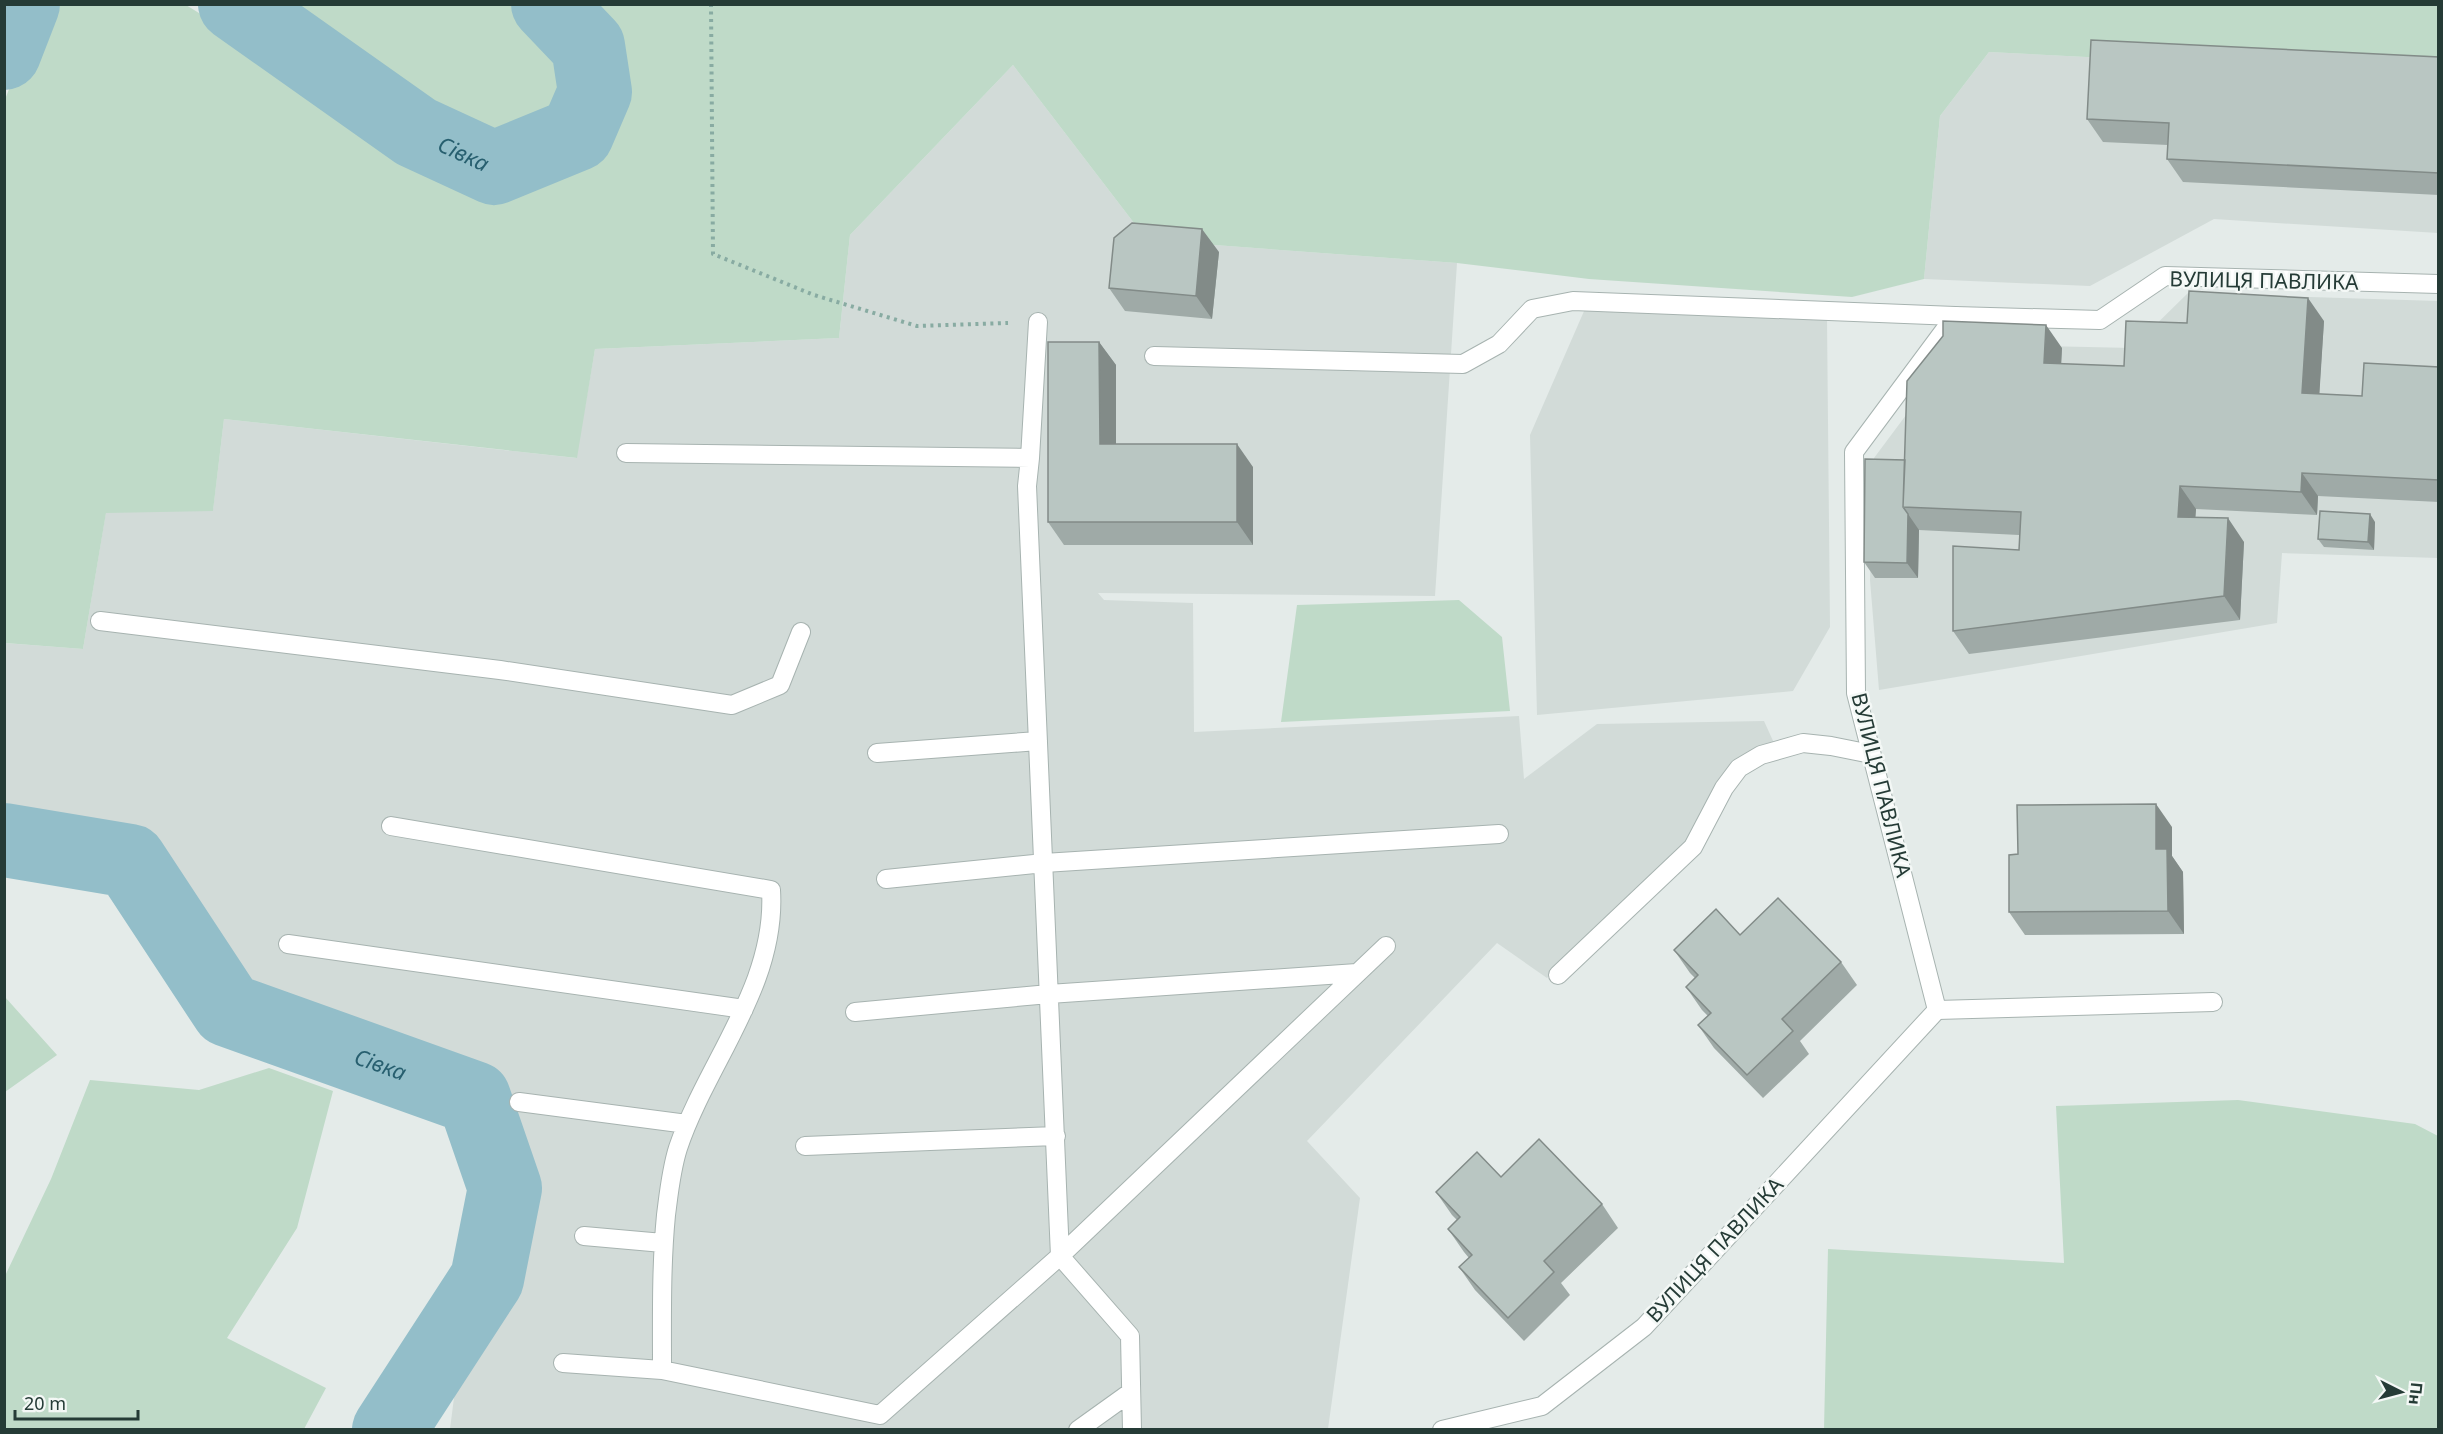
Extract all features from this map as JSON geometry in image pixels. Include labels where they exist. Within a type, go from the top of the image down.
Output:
[{"type":"street","name":"ВУЛИЦЯ ПАВЛИКА","points":[[1442,1430],[1542,1406],[1644,1327],[1937,1010],[1856,693],[1854,452],[1955,316],[2100,320],[2165,276],[2439,284]]},
{"type":"street","points":[[1154,356],[1463,364],[1499,344],[1532,309],[1573,301],[1955,316]]},
{"type":"street","points":[[1038,322],[1027,486],[1060,1256],[1130,1336],[1132,1430]]},
{"type":"street","points":[[626,453],[1030,458]]},
{"type":"street","points":[[100,621],[500,670],[732,705],[780,686],[801,632]]},
{"type":"street","points":[[878,753],[1038,741]]},
{"type":"street","points":[[1558,975],[1693,847],[1724,788],[1739,768],[1761,755],[1803,743],[1871,754]]},
{"type":"street","points":[[391,826],[771,890],[769,941],[744,1009],[693,1108],[671,1175],[661,1265],[663,1370]]},
{"type":"street","points":[[886,879],[1044,863],[1499,834]]},
{"type":"street","points":[[288,944],[744,1009]]},
{"type":"street","points":[[563,1363],[663,1370],[880,1415],[1060,1256],[1386,946]]},
{"type":"street","points":[[855,1012],[1049,994],[1357,973]]},
{"type":"street","points":[[1937,1010],[2213,1002]]},
{"type":"street","points":[[519,1102],[687,1124]]},
{"type":"street","points":[[804,1146],[1056,1136]]},
{"type":"street","points":[[584,1236],[663,1243]]},
{"type":"street","points":[[1078,1430],[1131,1392]]},
{"type":"path","points":[[711,4],[713,254],[814,295],[917,326],[1038,322]]},
{"type":"shaded area","points":[[1989,52],[2438,75],[2438,233],[2214,219],[2090,286],[1924,279],[1940,116]]},
{"type":"shaded area","points":[[1013,65],[1147,240],[1457,263],[1435,596],[1098,593],[1104,600],[1193,603],[1194,732],[1519,716],[1524,779],[1597,724],[1764,721],[1774,743],[1724,785],[1712,825],[1547,978],[1497,943],[1307,1141],[1360,1198],[1328,1429],[450,1429],[455,1390],[513,1268],[510,1142],[466,1082],[238,998],[169,876],[147,855],[5,827],[4,643],[83,649],[106,512],[213,510],[224,419],[576,458],[595,349],[839,338],[850,235]]},
{"type":"shaded area","points":[[2188,293],[2438,301],[2438,558],[2282,553],[2277,623],[1879,690],[1870,580],[1874,458],[1959,344],[2132,348]]},
{"type":"shaded area","points":[[1588,302],[1827,319],[1830,627],[1793,691],[1537,715],[1530,435]]},
{"type":"green space","points":[[42,5],[186,5],[480,187],[592,157],[605,37],[583,5],[2438,5],[2438,75],[1989,52],[1940,116],[1924,279],[1852,297],[1589,279],[1457,263],[1147,240],[1013,65],[850,235],[839,338],[595,349],[577,458],[224,419],[213,511],[106,513],[83,649],[5,643],[4,102]]},
{"type":"green space","points":[[281,5],[542,5],[561,51],[558,111],[497,145]]},
{"type":"green space","points":[[1459,600],[1502,637],[1510,711],[1281,722],[1297,605]]},
{"type":"green space","points":[[5,997],[57,1055],[4,1092]]},
{"type":"green space","points":[[269,1068],[333,1091],[297,1228],[227,1338],[326,1388],[304,1429],[5,1429],[5,1276],[51,1179],[90,1080],[199,1090]]},
{"type":"green space","points":[[2238,1100],[2415,1124],[2438,1136],[2438,1429],[1824,1429],[1828,1249],[2064,1263],[2056,1106]]},
{"type":"building","points":[[2091,40],[2439,57],[2439,173],[2167,159],[2169,123],[2087,119]]},
{"type":"building","points":[[1132,223],[1202,229],[1196,296],[1109,288],[1114,238]]},
{"type":"building","points":[[2189,291],[2308,298],[2302,393],[2362,396],[2364,363],[2439,367],[2439,480],[2302,473],[2301,492],[2180,486],[2178,517],[2228,518],[2224,596],[1953,631],[1953,546],[2019,550],[2021,512],[1903,507],[1907,381],[1943,336],[1943,321],[2046,325],[2044,363],[2124,366],[2126,321],[2187,323]]},
{"type":"building","points":[[1048,342],[1099,342],[1100,444],[1237,444],[1237,522],[1048,522]]},
{"type":"building","points":[[1865,459],[1905,460],[1903,507],[1908,514],[1907,563],[1864,562]]},
{"type":"building","points":[[2320,511],[2370,514],[2368,542],[2318,539]]},
{"type":"building","points":[[2156,804],[2156,849],[2167,849],[2168,911],[2009,912],[2009,855],[2018,854],[2017,805]]},
{"type":"building","points":[[1778,898],[1841,962],[1782,1019],[1793,1031],[1747,1075],[1698,1025],[1711,1013],[1686,987],[1698,975],[1674,950],[1716,909],[1740,935]]},
{"type":"building","points":[[1539,1139],[1602,1204],[1544,1261],[1554,1272],[1508,1318],[1459,1267],[1472,1255],[1448,1229],[1460,1217],[1436,1192],[1477,1152],[1501,1177]]},
{"type":"waterway","name":"Сівка","points":[[4,53],[23,4]]},
{"type":"waterway","name":"Сівка","points":[[235,4],[416,132],[494,168],[577,134],[595,92],[588,46],[548,4]]},
{"type":"waterway","name":"Сівка","points":[[4,840],[130,861],[228,1010],[474,1098],[505,1188],[487,1279],[389,1430]]}]
